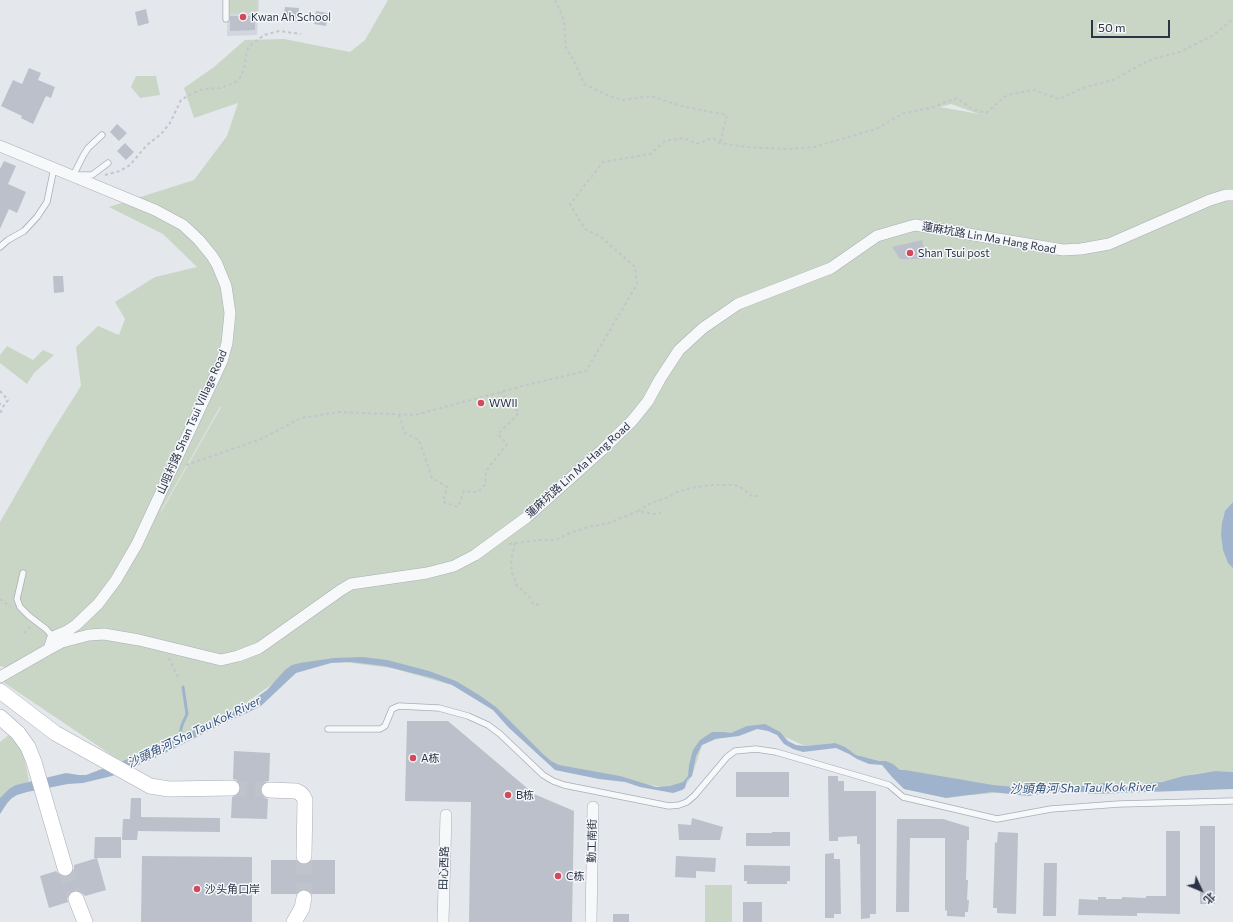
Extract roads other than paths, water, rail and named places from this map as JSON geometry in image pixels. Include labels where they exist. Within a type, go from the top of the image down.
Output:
[{"type":"main road","points":[[0,691],[55,733],[105,762],[157,788],[232,788]]},
{"type":"main road","points":[[0,717],[11,726],[24,740],[28,747],[34,762],[46,806],[66,868]]},
{"type":"main road","points":[[269,790],[296,791],[303,796],[305,800],[304,856]]},
{"type":"main road","points":[[294,922],[302,908],[304,898]]},
{"type":"main road","points":[[76,899],[85,922]]},
{"type":"street","name":"山咀村路 Shan Tsui Village Road","points":[[0,146],[155,210],[182,225],[199,240],[212,256],[226,286],[230,314],[229,334],[225,352],[217,372],[132,554],[113,585],[98,604],[67,632],[53,637]]},
{"type":"street","name":"蓮麻坑路 Lin Ma Hang Road","points":[[49,649],[69,640],[89,635],[104,634],[139,640],[221,660],[238,656],[259,648],[351,584],[427,573],[454,566],[475,555],[527,518],[602,450],[632,421],[648,401],[679,350],[703,328],[738,304],[831,268],[877,236],[915,225],[1064,250],[1081,250],[1109,244],[1210,200],[1226,195],[1233,195]]},
{"type":"street","points":[[3,675],[49,649],[53,637]]},
{"type":"street","name":"勤工南街","points":[[592,922],[593,807]]},
{"type":"street","name":"田心西路","points":[[442,922],[446,815]]},
{"type":"lane","points":[[226,0],[226,20]]},
{"type":"lane","points":[[102,134],[85,152],[77,165],[73,176],[92,175],[108,163]]},
{"type":"lane","points":[[0,247],[8,240],[24,231],[37,218],[47,202],[54,168]]},
{"type":"lane","points":[[24,573],[17,599],[20,607],[46,629],[53,637]]},
{"type":"lane","points":[[328,728],[380,729],[385,726],[392,709],[399,706],[439,708],[468,716],[488,725],[500,734],[543,775],[553,781],[564,785],[669,806],[680,805],[688,802],[727,757],[736,751],[756,749],[776,752],[889,785],[903,797],[997,819],[1051,809],[1119,804],[1233,801]]},
{"type":"water","points":[[1233,502],[1233,568],[1228,563],[1223,550],[1221,534],[1225,511]]},
{"type":"water","name":"沙頭角河 Sha Tau Kok River","points":[[363,657],[387,660],[429,671],[456,681],[496,707],[543,754],[551,761],[559,765],[620,776],[656,787],[670,786],[683,782],[688,776],[693,750],[700,740],[712,732],[731,733],[747,726],[765,724],[780,732],[788,741],[796,745],[805,746],[835,743],[845,747],[856,755],[886,761],[893,764],[900,770],[993,785],[1036,789],[1055,786],[1090,786],[1104,783],[1129,787],[1215,771],[1233,772],[1233,789],[1091,794],[1083,792],[1056,792],[1028,796],[992,792],[946,798],[904,789],[882,765],[869,764],[836,748],[803,752],[784,744],[777,735],[768,731],[757,729],[739,736],[715,739],[702,745],[696,756],[692,776],[687,780],[685,788],[673,793],[640,787],[625,782],[599,779],[555,770],[508,727],[493,710],[452,685],[432,678],[384,666],[351,662],[331,663],[296,673],[262,705],[155,758],[112,776],[17,795],[7,803],[0,814],[0,798],[9,789],[16,785],[66,773],[86,775],[136,756],[207,725],[253,700],[267,690],[285,670],[292,665],[334,658]]},
{"type":"waterway","name":"沙頭角河 Sha Tau Kok River","points":[[179,739],[182,725],[187,714],[183,687]]},
{"type":"tunnel","points":[[232,788],[269,790]]},
{"type":"tunnel","points":[[304,856],[304,898]]},
{"type":"tunnel","points":[[65,868],[76,899]]},
{"type":"place","name":"Kwan Ah School","points":[[243,17]]},
{"type":"place","name":"Shan Tsui post","points":[[910,253]]},
{"type":"place","name":"WWII","points":[[481,403]]},
{"type":"place","name":"A栋","points":[[413,758]]},
{"type":"place","name":"B栋","points":[[508,795]]},
{"type":"place","name":"C栋","points":[[558,876]]},
{"type":"place","name":"沙头角口岸","points":[[197,889]]}]
